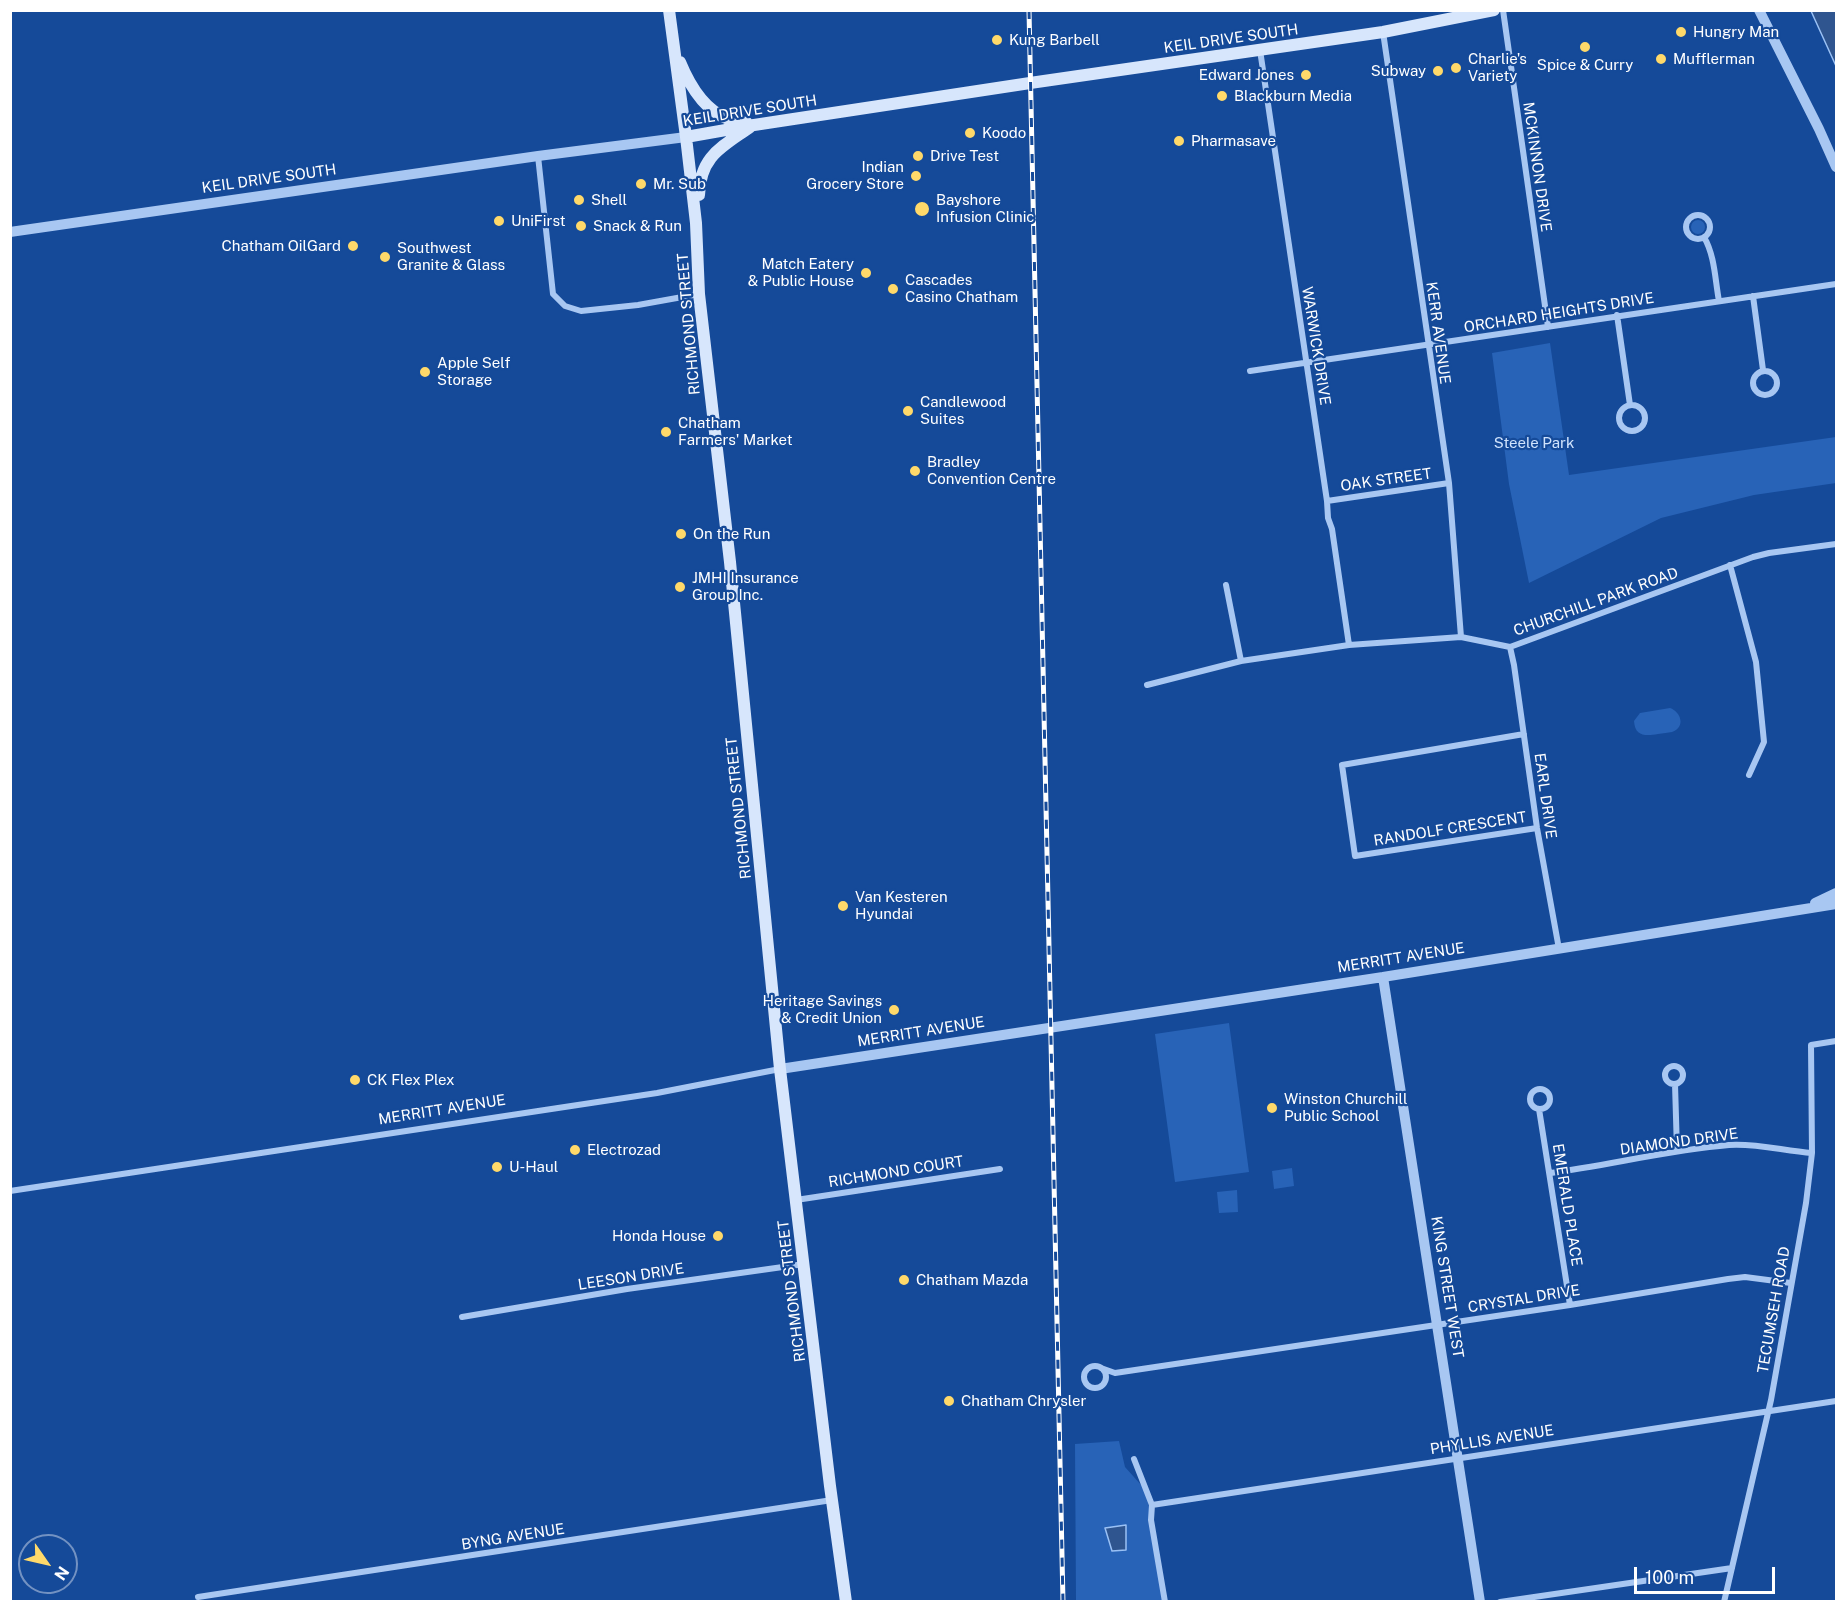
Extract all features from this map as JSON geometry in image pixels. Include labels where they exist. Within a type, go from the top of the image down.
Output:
[{"type":"main road","name":"RICHMOND STREET","points":[[669,10],[696,223],[699,294],[731,572],[780,1069],[846,1602]]},
{"type":"main road","name":"KEIL DRIVE SOUTH","points":[[686,137],[1383,32],[1494,10]]},
{"type":"main road","points":[[673,47],[685,75],[702,102],[727,119],[754,125]]},
{"type":"main road","points":[[696,223],[699,180],[710,157],[754,125]]},
{"type":"street","name":"MCKINNON DRIVE","points":[[1503,10],[1548,327]]},
{"type":"street","points":[[1759,10],[1836,167]]},
{"type":"street","name":"KERR AVENUE","points":[[1383,32],[1449,483],[1461,637]]},
{"type":"street","name":"WARWICK DRIVE","points":[[1260,50],[1328,518],[1332,529],[1349,645]]},
{"type":"street","name":"KEIL DRIVE SOUTH","points":[[10,232],[686,137]]},
{"type":"street","points":[[538,156],[553,294],[565,306],[581,311],[638,305],[699,294]]},
{"type":"street","points":[[1702,215],[1708,220],[1709,232],[1704,237],[1692,238],[1686,231],[1686,223],[1691,216],[1702,215]]},
{"type":"street","points":[[1704,237],[1712,257],[1719,301]]},
{"type":"street","name":"ORCHARD HEIGHTS DRIVE","points":[[1250,371],[1836,284]]},
{"type":"street","points":[[1753,296],[1763,370]]},
{"type":"street","points":[[1617,315],[1630,405]]},
{"type":"street","points":[[1763,370],[1771,372],[1776,377],[1777,386],[1769,394],[1761,394],[1753,386],[1756,374],[1763,370]]},
{"type":"street","points":[[1630,405],[1640,408],[1645,417],[1642,426],[1632,431],[1623,427],[1620,420],[1622,410],[1630,405]]},
{"type":"street","name":"OAK STREET","points":[[1327,501],[1449,483]]},
{"type":"street","name":"CHURCHILL PARK ROAD","points":[[1148,685],[1241,661],[1349,645],[1461,637],[1510,647],[1730,565],[1770,553],[1836,544]]},
{"type":"street","points":[[1730,565],[1756,662],[1764,742],[1749,775]]},
{"type":"street","points":[[1226,585],[1241,661]]},
{"type":"street","name":"EARL DRIVE","points":[[1510,647],[1537,828],[1559,949]]},
{"type":"street","name":"RANDOLF CRESCENT","points":[[1524,734],[1342,765],[1355,856],[1537,828]]},
{"type":"street","points":[[1798,910],[1836,893]]},
{"type":"street","name":"MERRITT AVENUE","points":[[10,1191],[657,1093],[780,1069],[1383,977],[1836,904]]},
{"type":"street","name":"KING STREET WEST","points":[[1383,977],[1480,1602]]},
{"type":"street","name":"TECUMSEH ROAD","points":[[1724,1602],[1768,1411],[1806,1203],[1812,1153],[1811,1045],[1836,1041]]},
{"type":"street","points":[[1675,1084],[1677,1151]]},
{"type":"street","name":"EMERALD PLACE","points":[[1539,1109],[1570,1305]]},
{"type":"street","name":"DIAMOND DRIVE","points":[[1550,1173],[1677,1151],[1731,1145],[1756,1144],[1812,1153]]},
{"type":"street","name":"RICHMOND COURT","points":[[796,1200],[1000,1169]]},
{"type":"street","name":"LEESON DRIVE","points":[[462,1317],[627,1289],[804,1264]]},
{"type":"street","name":"CRYSTAL DRIVE","points":[[1101,1368],[1118,1373],[1728,1279],[1745,1277],[1791,1283]]},
{"type":"street","points":[[1093,1366],[1101,1368],[1106,1376],[1104,1384],[1099,1388],[1090,1388],[1083,1379],[1084,1373],[1093,1366]]},
{"type":"street","name":"CRYSTAL DRIVE","points":[[1104,1384],[1111,1376],[1118,1373]]},
{"type":"street","name":"PHYLLIS AVENUE","points":[[1152,1505],[1836,1401]]},
{"type":"street","points":[[1134,1459],[1152,1505],[1151,1520],[1165,1602]]},
{"type":"street","name":"BYNG AVENUE","points":[[198,1597],[832,1500]]},
{"type":"street","points":[[1500,1602],[1732,1568]]},
{"type":"green space","points":[[1698,220],[1703,222],[1705,227],[1703,232],[1698,234],[1693,232],[1691,227],[1693,222]]},
{"type":"green space","name":"Steele Park","points":[[1550,343],[1569,475],[1836,437],[1836,483],[1754,495],[1661,518],[1529,583],[1509,484],[1492,353]]},
{"type":"green space","points":[[1670,708],[1679,716],[1680,723],[1676,730],[1649,735],[1636,730],[1634,721],[1640,713]]},
{"type":"green space","points":[[1229,1023],[1249,1172],[1175,1182],[1155,1034]]},
{"type":"green space","points":[[1292,1168],[1294,1186],[1274,1189],[1272,1171]]},
{"type":"green space","points":[[1237,1190],[1238,1212],[1219,1213],[1217,1192]]},
{"type":"green space","points":[[1119,1441],[1125,1467],[1142,1486],[1148,1500],[1163,1601],[1076,1601],[1075,1444]]},
{"type":"shaded area","points":[[1811,11],[1836,11],[1836,66]]},
{"type":"shaded area","points":[[1126,1525],[1126,1550],[1112,1551],[1105,1528]]},
{"type":"railway","points":[[1029,10],[1063,1602]]},
{"type":"place","name":"Hungry Man","points":[[1681,32]]},
{"type":"place","name":"Kung Barbell","points":[[997,40]]},
{"type":"place","name":"Spice & Curry","points":[[1585,47]]},
{"type":"place","name":"Mufflerman","points":[[1661,59]]},
{"type":"place","name":"Charlie's Variety","points":[[1456,68]]},
{"type":"place","name":"Subway","points":[[1438,71]]},
{"type":"place","name":"Edward Jones","points":[[1306,75]]},
{"type":"place","name":"Blackburn Media","points":[[1222,96]]},
{"type":"place","name":"Koodo","points":[[970,133]]},
{"type":"place","name":"Pharmasave","points":[[1179,141]]},
{"type":"place","name":"Drive Test","points":[[918,156]]},
{"type":"place","name":"Indian Grocery Store","points":[[916,176]]},
{"type":"place","name":"Mr. Sub","points":[[641,184]]},
{"type":"place","name":"Shell","points":[[579,200]]},
{"type":"place","name":"Bayshore Infusion Clinic","points":[[922,209]]},
{"type":"place","name":"UniFirst","points":[[499,221]]},
{"type":"place","name":"Snack & Run","points":[[581,226]]},
{"type":"place","name":"Chatham OilGard","points":[[353,246]]},
{"type":"place","name":"Southwest Granite & Glass","points":[[385,257]]},
{"type":"place","name":"Match Eatery & Public House","points":[[866,273]]},
{"type":"place","name":"Cascades Casino Chatham","points":[[893,289]]},
{"type":"place","name":"Apple Self Storage","points":[[425,372]]},
{"type":"place","name":"Candlewood Suites","points":[[908,411]]},
{"type":"place","name":"Chatham Farmers' Market","points":[[666,432]]},
{"type":"place","name":"Bradley Convention Centre","points":[[915,471]]},
{"type":"place","name":"On the Run","points":[[681,534]]},
{"type":"place","name":"JMHI Insurance Group Inc.","points":[[680,587]]},
{"type":"place","name":"Van Kesteren Hyundai","points":[[843,906]]},
{"type":"place","name":"Heritage Savings & Credit Union","points":[[894,1010]]},
{"type":"place","name":"CK Flex Plex","points":[[355,1080]]},
{"type":"place","name":"Winston Churchill Public School","points":[[1272,1108]]},
{"type":"place","name":"Electrozad","points":[[575,1150]]},
{"type":"place","name":"U-Haul","points":[[497,1167]]},
{"type":"place","name":"Honda House","points":[[718,1236]]},
{"type":"place","name":"Chatham Mazda","points":[[904,1280]]},
{"type":"place","name":"Chatham Chrysler","points":[[949,1401]]}]
